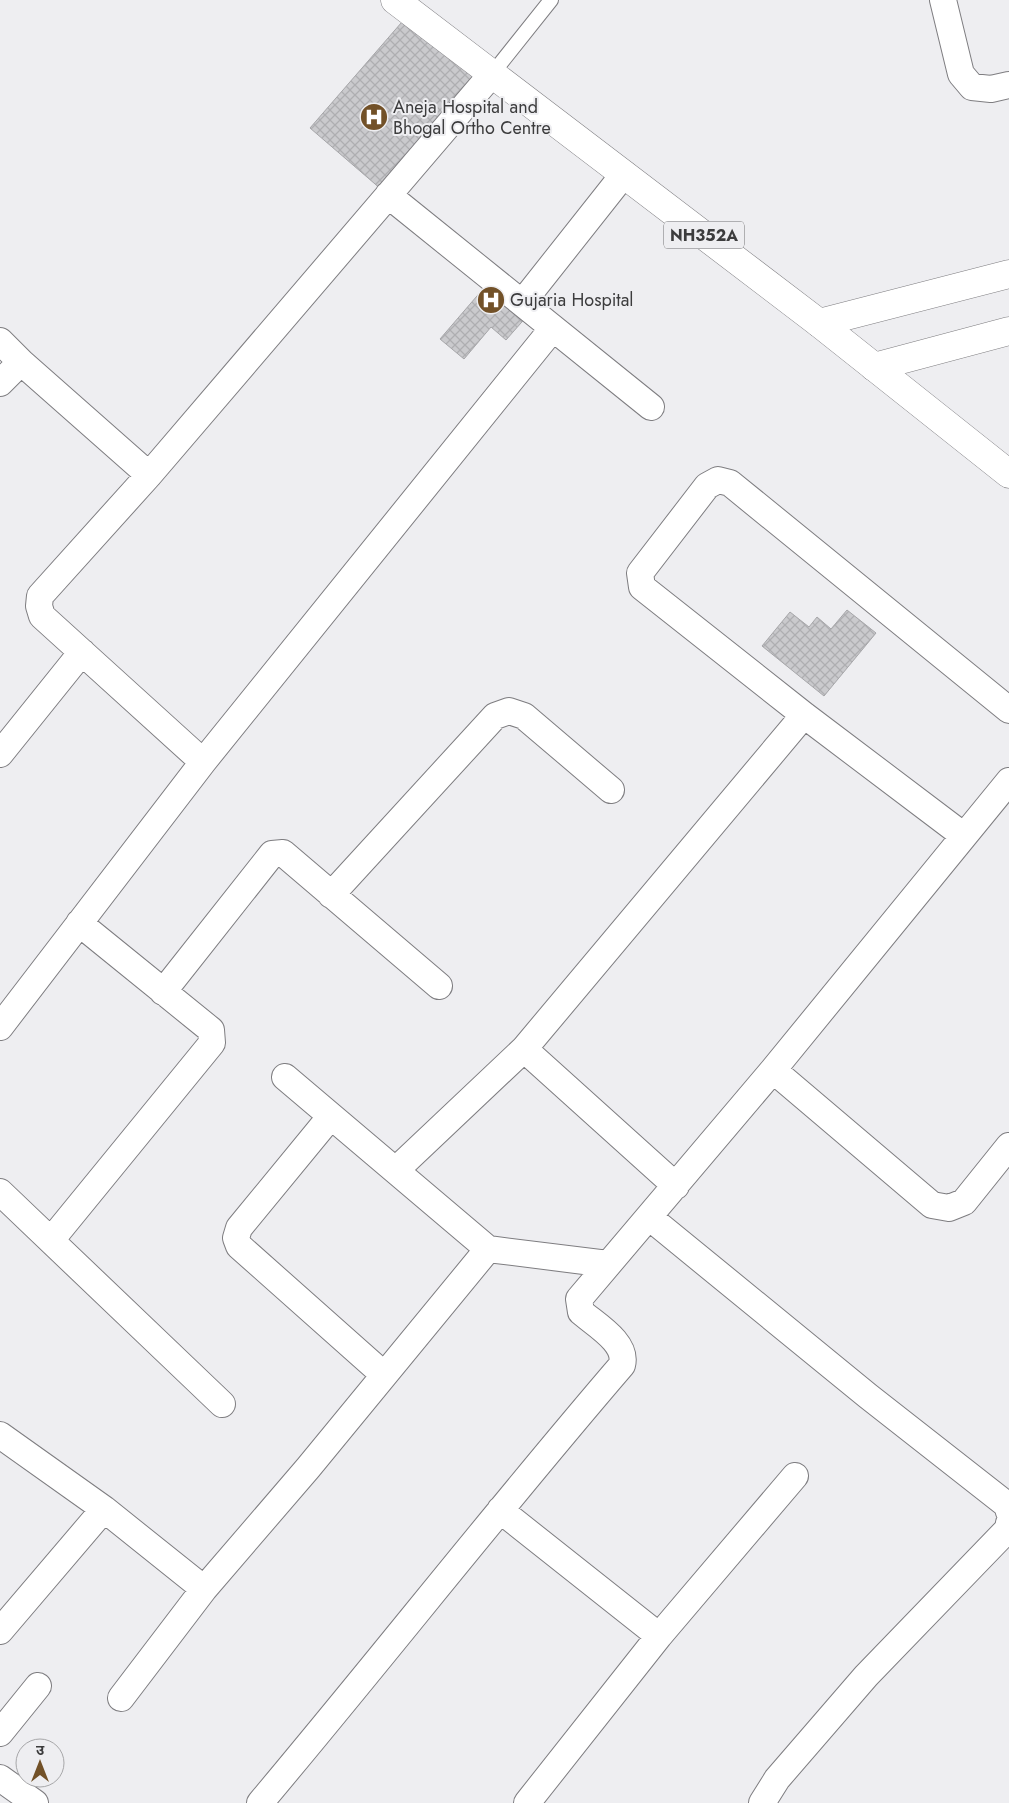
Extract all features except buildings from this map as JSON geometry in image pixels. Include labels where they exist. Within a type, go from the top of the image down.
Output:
[{"type":"main road","name":"NH352A","points":[[395,0],[819,323],[1009,474]]},
{"type":"main road","points":[[819,323],[1009,274]]},
{"type":"main road","points":[[874,366],[1009,331]]},
{"type":"street","points":[[943,0],[961,74],[972,87],[991,90],[1009,85]]},
{"type":"street","points":[[203,762],[42,616],[38,606],[40,596],[149,476],[492,74]]},
{"type":"street","points":[[522,303],[624,174]]},
{"type":"street","points":[[388,195],[651,407]]},
{"type":"street","points":[[0,1027],[203,762],[553,328]]},
{"type":"street","points":[[0,341],[149,476]]},
{"type":"street","points":[[0,383],[21,362]]},
{"type":"street","points":[[964,836],[804,715],[642,587],[639,580],[640,573],[707,486],[718,480],[730,483],[1009,710]]},
{"type":"street","points":[[0,754],[82,652]]},
{"type":"street","points":[[331,895],[495,716],[509,712],[524,716],[611,790]]},
{"type":"street","points":[[396,1170],[524,1049],[804,715]]},
{"type":"street","points":[[260,1803],[355,1690],[500,1510],[622,1365],[624,1356],[622,1348],[581,1312],[578,1304],[579,1299],[773,1070],[1009,781]]},
{"type":"street","points":[[163,992],[272,854],[283,853],[439,986]]},
{"type":"street","points":[[52,1239],[212,1043],[211,1030],[80,923]]},
{"type":"street","points":[[524,1049],[676,1186]]},
{"type":"street","points":[[773,1070],[932,1205],[949,1208],[964,1202],[1009,1146]]},
{"type":"street","points":[[284,1077],[488,1249],[608,1264]]},
{"type":"street","points":[[331,1116],[239,1228],[236,1238],[239,1246],[383,1374]]},
{"type":"street","points":[[0,1192],[52,1239],[222,1404]]},
{"type":"street","points":[[649,1217],[860,1390],[1007,1505],[1009,1512]]},
{"type":"street","points":[[121,1698],[204,1589],[308,1468],[383,1374],[488,1249]]},
{"type":"street","points":[[0,1434],[104,1509],[204,1589]]},
{"type":"street","points":[[527,1803],[659,1636],[795,1476]]},
{"type":"street","points":[[0,1631],[104,1509]]},
{"type":"street","points":[[500,1510],[659,1636]]},
{"type":"street","points":[[762,1803],[778,1779],[866,1676],[1008,1530],[1009,1523]]},
{"type":"street","points":[[0,1733],[38,1686]]},
{"type":"street","points":[[0,1778],[35,1803]]},
{"type":"lane","points":[[492,74],[550,0]]},
{"type":"place","name":"Aneja Hospital and Bhogal Ortho Centre","points":[[374,117]]},
{"type":"place","name":"Gujaria Hospital","points":[[491,300]]}]
